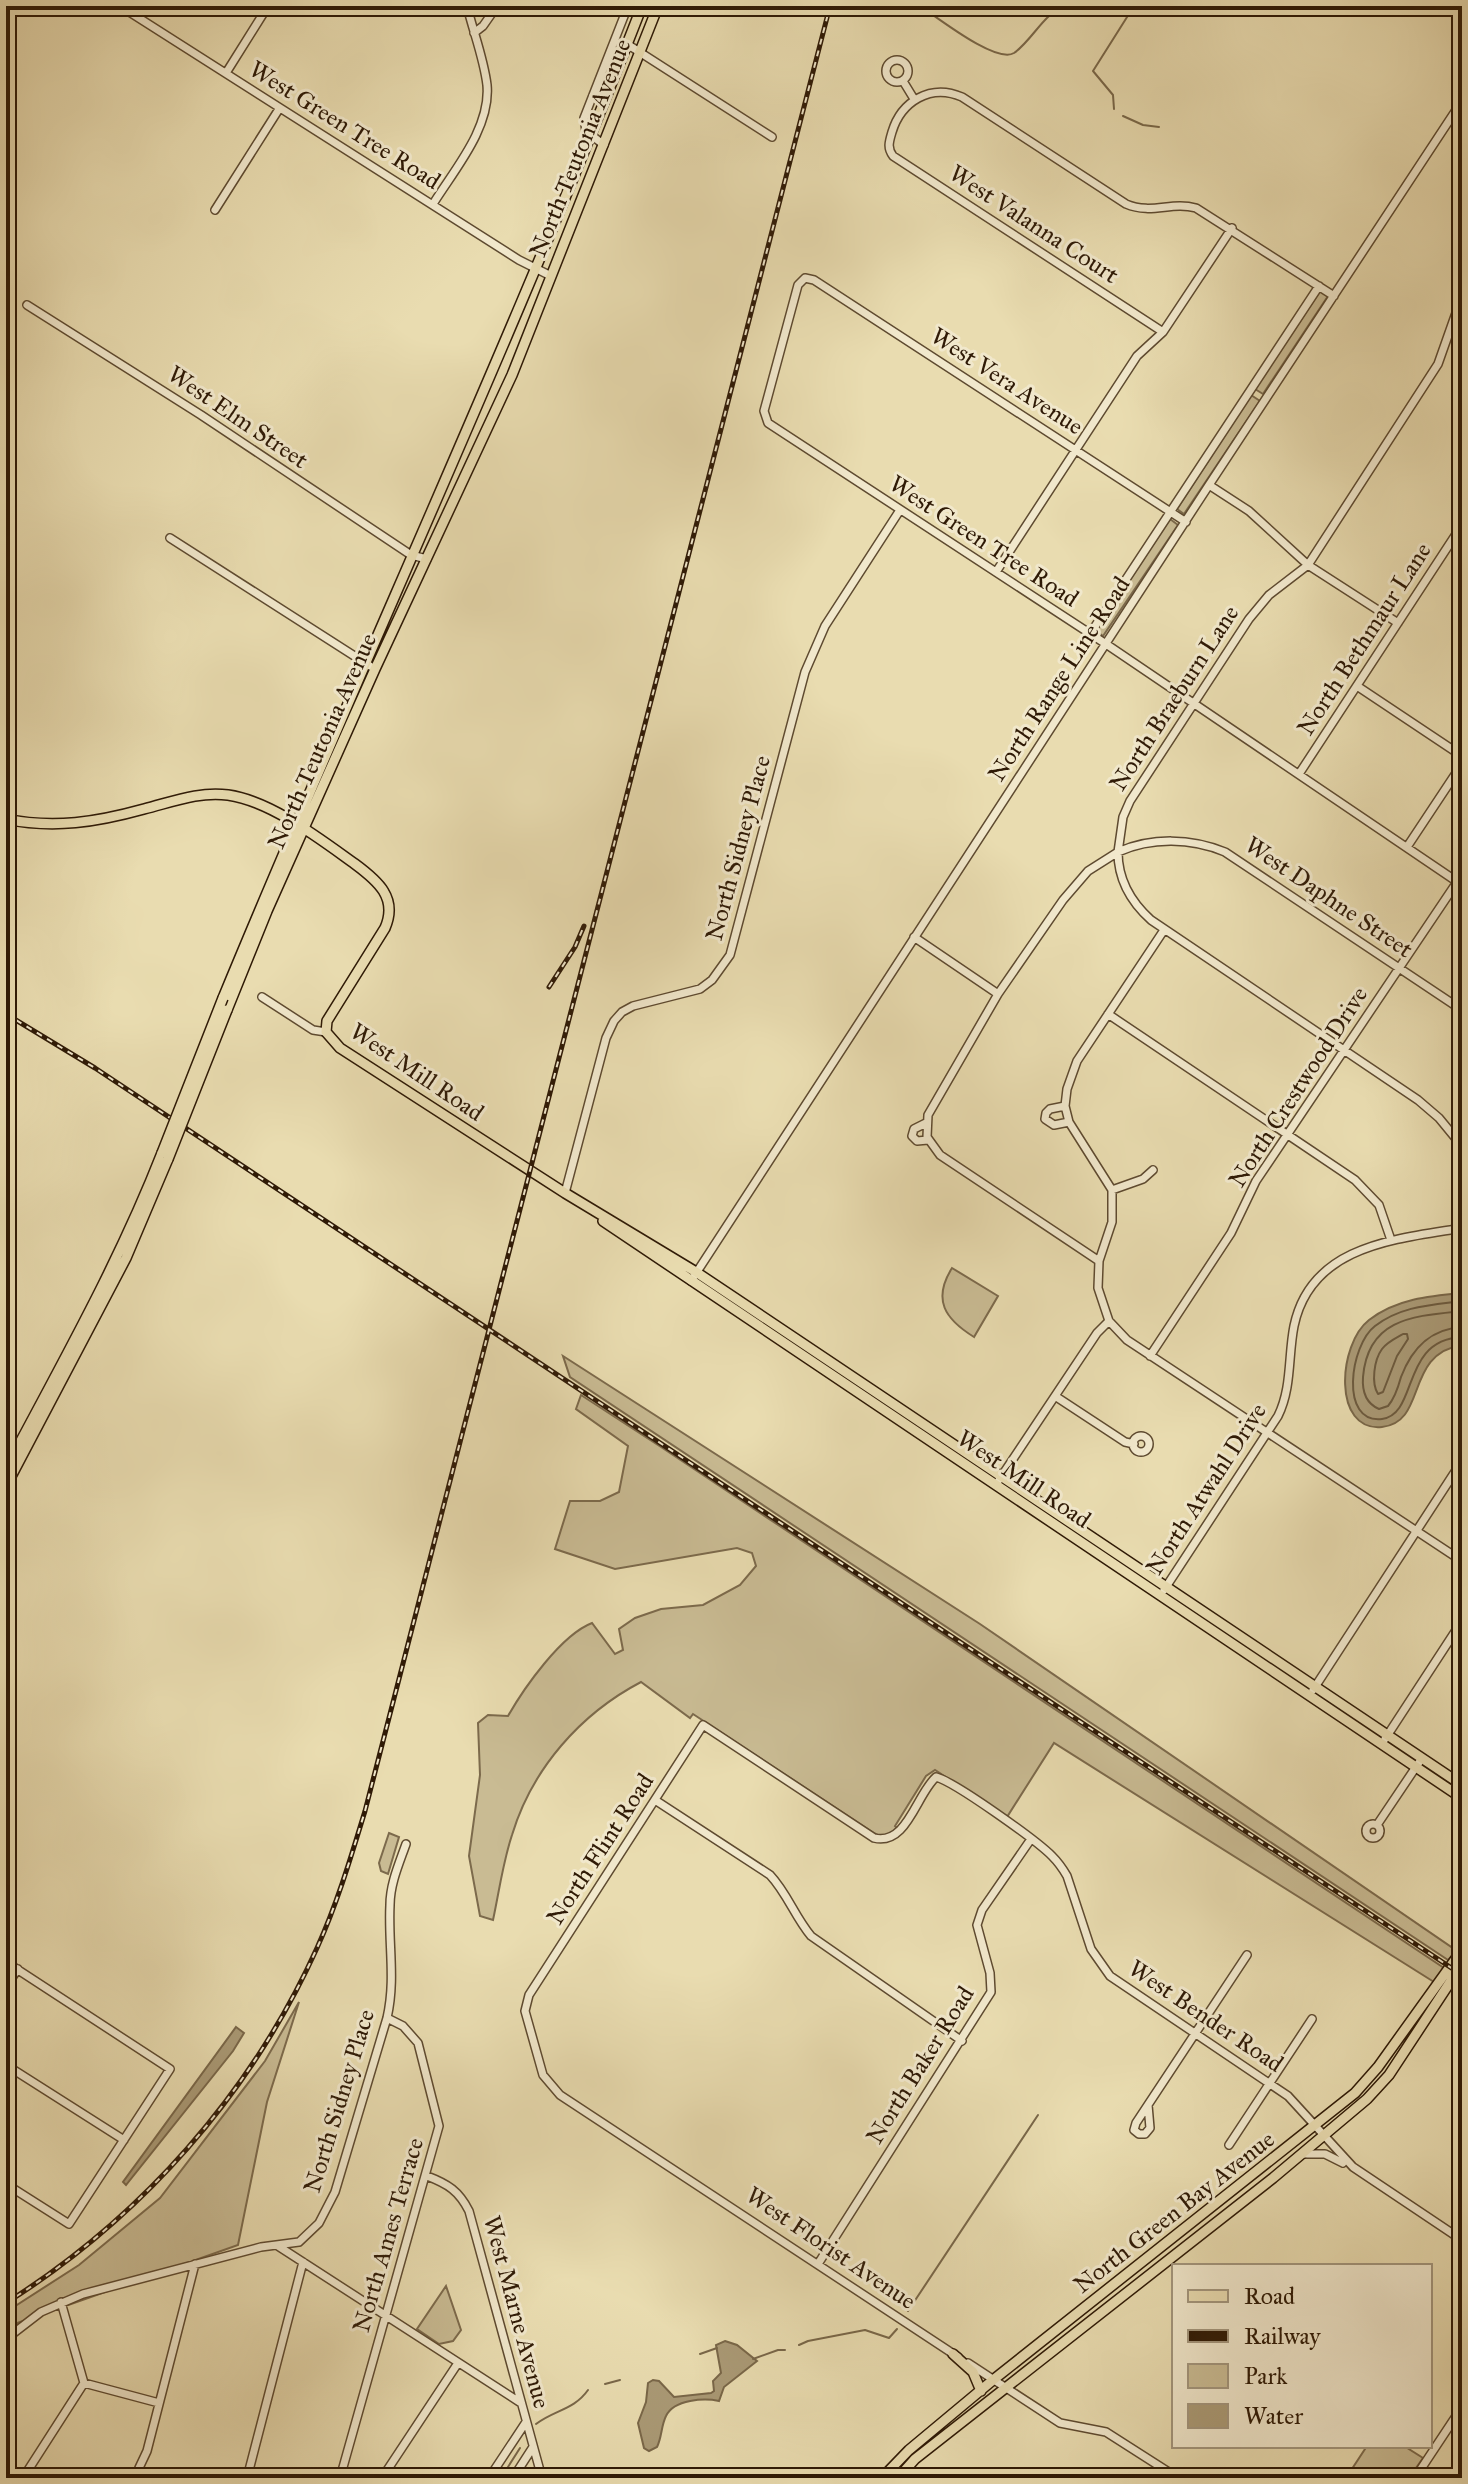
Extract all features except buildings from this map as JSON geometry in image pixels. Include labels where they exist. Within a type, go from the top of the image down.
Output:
[{"type":"main road","name":"North Teutonia Avenue","points":[[6,1486],[139,1231],[223,998],[294,824],[537,270],[642,6]]},
{"type":"main road","name":"North Teutonia Avenue","points":[[6,1469],[104,1284],[165,1156],[267,911],[512,375],[658,6]]},
{"type":"main road","name":"West Mill Road","points":[[6,819],[43,825],[86,823],[209,794],[244,799],[294,824],[376,879],[384,888],[390,905],[385,928],[325,1027],[334,1042],[346,1052],[694,1276],[1312,1691],[1385,1739],[1422,1758],[1460,1788]]},
{"type":"main road","name":"West Mill Road","points":[[1385,1739],[1416,1767],[1460,1788]]},
{"type":"main road","name":"North Green Bay Avenue","points":[[882,2478],[909,2450],[993,2380],[1355,2093],[1378,2067],[1462,1950]]},
{"type":"main road","name":"North Green Bay Avenue","points":[[898,2478],[915,2459],[1323,2137],[1389,2075],[1462,1964]]},
{"type":"main road","points":[[1055,2331],[1065,2343]]},
{"type":"main road","points":[[1045,2339],[1054,2351]]},
{"type":"main road","points":[[953,2354],[973,2372],[981,2391]]},
{"type":"street","name":"West Green Tree Road","points":[[120,6],[279,109],[551,276]]},
{"type":"street","points":[[226,73],[268,6]]},
{"type":"street","points":[[433,204],[478,131],[485,107],[487,86],[467,6]]},
{"type":"street","points":[[474,33],[497,6]]},
{"type":"street","name":"North Teutonia Avenue","points":[[592,137],[583,125],[584,118],[628,6]]},
{"type":"street","points":[[627,44],[772,137]]},
{"type":"street","points":[[903,81],[914,99],[936,92],[954,93],[1126,204],[1145,210],[1188,206],[1204,211],[1334,296]]},
{"type":"street","name":"West Valanna Court","points":[[914,99],[897,119],[889,146],[893,156],[1163,332]]},
{"type":"street","name":"North Range Line Road","points":[[694,1276],[1462,101]]},
{"type":"street","points":[[215,210],[279,109]]},
{"type":"street","points":[[592,137],[604,145]]},
{"type":"street","points":[[996,572],[1137,356],[1163,332],[1232,228]]},
{"type":"street","name":"West Green Tree Road","points":[[805,278],[797,288],[764,411],[765,418],[779,431],[1106,644],[1459,884]]},
{"type":"street","name":"West Vera Avenue","points":[[805,278],[814,280],[1186,522]]},
{"type":"street","points":[[1090,634],[1319,286]]},
{"type":"street","name":"North Braeburn Lane","points":[[1118,852],[1123,817],[1130,801],[1261,603],[1308,565],[1438,364],[1462,296]]},
{"type":"street","name":"West Elm Street","points":[[27,305],[201,415],[411,555],[427,559]]},
{"type":"street","points":[[1452,322],[1462,326]]},
{"type":"street","points":[[1251,391],[1265,400]]},
{"type":"street","points":[[1209,485],[1249,511],[1308,565],[1398,623]]},
{"type":"street","name":"North Sidney Place","points":[[565,1193],[606,1038],[614,1021],[633,1006],[700,989],[712,980],[730,955],[805,672],[825,626],[900,510]]},
{"type":"street","name":"North Bethmaur Lane","points":[[1299,774],[1462,525]]},
{"type":"street","points":[[170,538],[375,669]]},
{"type":"street","points":[[1357,686],[1462,756]]},
{"type":"street","points":[[1407,847],[1462,764]]},
{"type":"street","name":"West Daphne Street","points":[[1118,852],[1133,846],[1171,841],[1213,847],[1238,859],[1462,1010]]},
{"type":"street","points":[[1099,1261],[946,1159],[928,1140],[926,1123],[930,1108],[998,994],[1075,884],[1088,871],[1118,852],[1120,877],[1132,898],[1164,930],[1429,1109],[1462,1146]]},
{"type":"street","name":"North Crestwood Drive","points":[[1150,1356],[1231,1233],[1256,1181],[1459,884]]},
{"type":"street","points":[[1164,930],[1077,1061],[1065,1106],[1069,1122],[1112,1190],[1110,1233],[1099,1261],[1100,1299],[1109,1321],[1127,1340],[1150,1356],[1462,1561]]},
{"type":"street","points":[[914,937],[998,994]]},
{"type":"street","points":[[262,997],[313,1030],[326,1032]]},
{"type":"street","points":[[1108,1014],[1355,1180],[1379,1205],[1391,1240]]},
{"type":"street","points":[[1065,1106],[1050,1109],[1045,1119],[1054,1125],[1069,1122]]},
{"type":"street","points":[[926,1123],[914,1129],[912,1136],[917,1141],[928,1140]]},
{"type":"street","points":[[1112,1190],[1143,1179],[1153,1170]]},
{"type":"street","name":"North Atwahl Drive","points":[[1164,1591],[1283,1406],[1295,1322],[1307,1295],[1320,1277],[1342,1259],[1366,1247],[1462,1228]]},
{"type":"street","points":[[999,1480],[1097,1333],[1109,1321]]},
{"type":"street","points":[[1055,1396],[1125,1442],[1134,1444]]},
{"type":"street","points":[[1312,1691],[1462,1461]]},
{"type":"street","points":[[1385,1739],[1462,1621]]},
{"type":"street","name":"North Flint Road","points":[[529,1995],[703,1725]]},
{"type":"street","name":"West Bender Road","points":[[703,1725],[874,1838],[883,1840],[896,1835],[936,1777],[945,1780],[1054,1857],[1067,1876],[1091,1949],[1104,1969],[1119,1983],[1270,2083],[1296,2104],[1353,2167],[1462,2240]]},
{"type":"street","points":[[1377,1825],[1422,1758]]},
{"type":"street","points":[[655,1800],[770,1875],[782,1888],[811,1936],[962,2041]]},
{"type":"street","name":"North Baker Road","points":[[818,2264],[991,1992],[990,1973],[977,1925],[982,1910],[1031,1839]]},
{"type":"street","name":"North Sidney Place","points":[[6,2339],[23,2324],[61,2302],[261,2247],[299,2242],[319,2223],[335,2192],[393,1993],[389,1904],[406,1844]]},
{"type":"street","points":[[1148,2105],[1247,1955]]},
{"type":"street","points":[[6,1962],[170,2069],[69,2224],[6,2184]]},
{"type":"street","points":[[6,1986],[18,1969]]},
{"type":"street","name":"West Florist Avenue","points":[[529,1995],[525,2011],[543,2075],[556,2091],[1060,2423],[1111,2434],[1178,2478]]},
{"type":"street","name":"North Ames Terrace","points":[[340,2478],[384,2315],[394,2291],[438,2136],[437,2111],[418,2043],[403,2026],[387,2018]]},
{"type":"street","points":[[1229,2145],[1312,2019]]},
{"type":"street","points":[[6,2065],[124,2140]]},
{"type":"street","points":[[1303,2154],[1325,2154],[1353,2167]]},
{"type":"street","name":"West Marne Avenue","points":[[427,2176],[454,2188],[469,2211],[542,2478]]},
{"type":"street","points":[[278,2246],[521,2403]]},
{"type":"street","points":[[247,2478],[303,2262]]},
{"type":"street","points":[[134,2478],[147,2451],[195,2264]]},
{"type":"street","points":[[23,2478],[84,2383],[61,2302]]},
{"type":"street","points":[[382,2478],[458,2363]]},
{"type":"street","points":[[84,2383],[159,2403]]},
{"type":"street","points":[[1395,2478],[1401,2473],[1416,2476],[1462,2407]]},
{"type":"street","points":[[489,2478],[526,2422]]},
{"type":"street","points":[[513,2478],[533,2447]]},
{"type":"green space","points":[[1320,291],[1328,296],[1263,394],[1255,389]]},
{"type":"green space","points":[[1251,395],[1260,401],[1184,514],[1177,509]]},
{"type":"green space","points":[[1170,519],[1178,525],[1103,636],[1096,631]]},
{"type":"green space","points":[[952,1268],[998,1296],[974,1337],[949,1316],[945,1308],[943,1290]]},
{"type":"green space","points":[[563,1356],[980,1624],[1457,1951],[1448,1960],[570,1377]]},
{"type":"green space","points":[[581,1395],[1444,1968],[1434,1982],[1054,1743],[1007,1817],[935,1770],[926,1776],[895,1826],[897,1828],[889,1834],[880,1835],[693,1714],[690,1718],[641,1682],[598,1710],[561,1746],[546,1766],[532,1788],[512,1835],[493,1920],[480,1916],[469,1856],[480,1775],[478,1723],[488,1715],[508,1716],[544,1664],[580,1629],[592,1623],[615,1654],[623,1650],[619,1629],[635,1618],[661,1609],[703,1605],[740,1585],[756,1566],[752,1553],[737,1548],[615,1569],[555,1549],[570,1501],[600,1501],[619,1492],[628,1446],[576,1409]]},
{"type":"green space","points":[[389,1833],[399,1837],[388,1874],[381,1871],[379,1863]]},
{"type":"green space","points":[[299,2002],[267,2102],[238,2245],[6,2327],[6,2312],[79,2265],[160,2198],[265,2061]]},
{"type":"green space","points":[[446,2286],[461,2330],[453,2341],[439,2344],[417,2329]]},
{"type":"green space","points":[[1366,2448],[1407,2448],[1423,2458],[1416,2468],[1398,2470],[1392,2478],[1346,2478]]},
{"type":"water","points":[[1462,1293],[1462,1345],[1444,1351],[1432,1361],[1406,1413],[1396,1422],[1382,1427],[1366,1425],[1355,1416],[1348,1402],[1345,1384],[1346,1366],[1359,1332],[1369,1320],[1390,1307],[1425,1297]]},
{"type":"water","points":[[236,2027],[244,2033],[233,2051],[126,2185],[123,2182]]},
{"type":"water","points":[[725,2341],[737,2345],[757,2361],[724,2387],[719,2401],[690,2401],[670,2410],[657,2447],[649,2451],[644,2448],[638,2423],[646,2402],[648,2383],[659,2381],[674,2397],[711,2393],[714,2391],[713,2381],[721,2373],[716,2345]]},
{"type":"waterway","points":[[920,6],[981,46],[1005,55],[1019,49],[1049,16]]},
{"type":"waterway","points":[[1114,109],[1113,95],[1093,71],[1134,6]]},
{"type":"waterway","points":[[1123,116],[1143,125],[1159,127]]},
{"type":"waterway","points":[[908,2311],[1038,2115]]},
{"type":"waterway","points":[[799,2345],[865,2330],[889,2338],[897,2329]]},
{"type":"waterway","points":[[700,2354],[717,2348]]},
{"type":"waterway","points":[[753,2359],[785,2350]]},
{"type":"waterway","points":[[605,2384],[620,2380]]},
{"type":"waterway","points":[[536,2424],[570,2406],[588,2390]]},
{"type":"waterway","points":[[501,2478],[520,2448]]},
{"type":"railway","points":[[6,2303],[102,2232],[146,2192],[225,2102],[260,2053],[290,2002],[317,1948],[337,1897],[365,1811],[830,6]]},
{"type":"railway","points":[[549,987],[575,947],[584,926]]},
{"type":"railway","points":[[6,1014],[95,1068],[1462,1975]]}]
